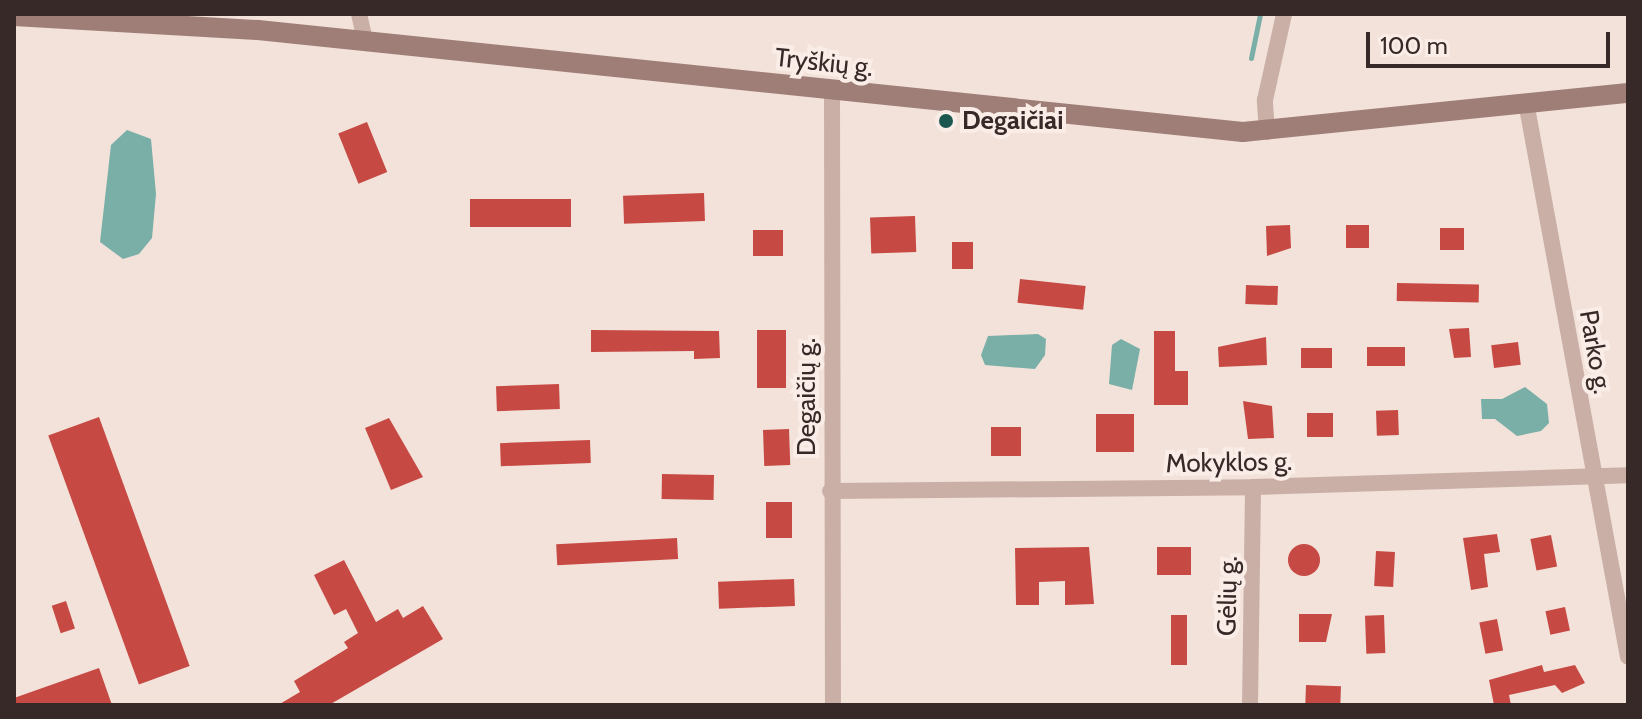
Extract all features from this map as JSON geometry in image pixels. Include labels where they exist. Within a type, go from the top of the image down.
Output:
[{"type":"main road","name":"Tryškių g.","points":[[14,16],[365,40],[1267,132],[1628,93]]},
{"type":"street","points":[[359,14],[365,40]]},
{"type":"street","points":[[1267,132],[1265,100],[1284,14]]},
{"type":"street","name":"Degaičių g.","points":[[832,90],[830,491],[833,705]]},
{"type":"street","name":"Parko g.","points":[[1526,102],[1628,657]]},
{"type":"street","name":"Mokyklos g.","points":[[830,491],[1253,487],[1594,480],[1628,475]]},
{"type":"street","name":"Gėlių g.","points":[[1250,705],[1253,487]]},
{"type":"water","points":[[127,130],[151,139],[156,194],[152,238],[139,254],[123,259],[100,242],[111,145]]},
{"type":"water","points":[[1038,334],[1046,339],[1045,355],[1035,369],[985,365],[981,355],[988,336]]},
{"type":"water","points":[[1121,339],[1140,349],[1132,390],[1109,384],[1112,345]]},
{"type":"water","points":[[1525,387],[1547,404],[1549,423],[1541,431],[1517,436],[1495,419],[1482,419],[1481,399],[1502,399]]},
{"type":"building","points":[[367,122],[387,172],[358,184],[338,134]]},
{"type":"building","points":[[704,193],[705,221],[624,224],[623,196]]},
{"type":"building","points":[[470,199],[571,199],[571,227],[470,227]]},
{"type":"building","points":[[915,216],[916,252],[871,254],[870,218]]},
{"type":"building","points":[[1290,225],[1291,248],[1267,256],[1266,226]]},
{"type":"building","points":[[1346,225],[1369,225],[1369,248],[1346,248]]},
{"type":"building","points":[[1440,228],[1464,228],[1464,250],[1440,250]]},
{"type":"building","points":[[753,230],[783,230],[783,256],[753,256]]},
{"type":"building","points":[[952,242],[973,242],[973,269],[952,269]]},
{"type":"building","points":[[1020,279],[1086,286],[1083,310],[1017,303]]},
{"type":"building","points":[[1397,283],[1479,284],[1479,302],[1397,301]]},
{"type":"building","points":[[1246,285],[1278,286],[1277,305],[1245,304]]},
{"type":"building","points":[[1469,328],[1471,357],[1454,358],[1449,329]]},
{"type":"building","points":[[591,330],[719,331],[720,358],[694,359],[694,351],[591,352]]},
{"type":"building","points":[[757,330],[786,330],[786,388],[757,388]]},
{"type":"building","points":[[1154,331],[1175,331],[1175,371],[1188,371],[1188,405],[1154,405]]},
{"type":"building","points":[[1266,337],[1267,365],[1219,367],[1218,347]]},
{"type":"building","points":[[1518,342],[1521,365],[1494,368],[1491,345]]},
{"type":"building","points":[[1367,347],[1405,347],[1405,366],[1367,366]]},
{"type":"building","points":[[1301,348],[1332,348],[1332,368],[1301,368]]},
{"type":"building","points":[[559,384],[560,409],[497,411],[496,386]]},
{"type":"building","points":[[1243,401],[1272,406],[1274,438],[1248,439]]},
{"type":"building","points":[[1398,410],[1399,435],[1377,436],[1376,411]]},
{"type":"building","points":[[1307,413],[1333,413],[1333,437],[1307,437]]},
{"type":"building","points":[[1096,414],[1134,414],[1134,452],[1096,452]]},
{"type":"building","points":[[99,417],[190,666],[139,684],[48,435]]},
{"type":"building","points":[[389,418],[423,477],[391,490],[365,428]]},
{"type":"building","points":[[991,427],[1021,427],[1021,456],[991,456]]},
{"type":"building","points":[[789,429],[790,465],[764,466],[763,430]]},
{"type":"building","points":[[590,440],[591,463],[501,466],[500,443]]},
{"type":"building","points":[[662,474],[714,475],[714,500],[662,499]]},
{"type":"building","points":[[766,502],[792,502],[792,538],[766,538]]},
{"type":"building","points":[[1497,534],[1500,552],[1484,554],[1488,587],[1471,590],[1463,538]]},
{"type":"building","points":[[1551,535],[1557,566],[1536,570],[1530,539]]},
{"type":"building","points":[[677,538],[678,559],[557,565],[556,544]]},
{"type":"building","points":[[1304,544],[1316,548],[1320,560],[1316,572],[1304,576],[1292,572],[1288,560],[1292,548]]},
{"type":"building","points":[[1089,547],[1094,604],[1065,605],[1065,581],[1039,582],[1039,605],[1016,605],[1015,548]]},
{"type":"building","points":[[1157,547],[1191,547],[1191,575],[1157,575]]},
{"type":"building","points":[[1376,551],[1395,552],[1393,587],[1374,586]]},
{"type":"building","points":[[344,560],[376,622],[398,609],[403,618],[423,606],[443,639],[329,705],[278,705],[300,692],[294,681],[348,648],[344,642],[358,633],[346,609],[334,615],[314,575]]},
{"type":"building","points":[[794,579],[795,606],[719,609],[718,582]]},
{"type":"building","points":[[66,601],[75,629],[61,633],[52,606]]},
{"type":"building","points":[[1565,607],[1570,630],[1550,635],[1545,611]]},
{"type":"building","points":[[1299,614],[1332,614],[1326,642],[1299,642]]},
{"type":"building","points":[[1171,615],[1187,615],[1187,665],[1171,665]]},
{"type":"building","points":[[1384,615],[1385,653],[1366,654],[1365,616]]},
{"type":"building","points":[[1497,619],[1503,650],[1485,654],[1479,622]]},
{"type":"building","points":[[1542,665],[1544,672],[1575,665],[1585,683],[1562,693],[1555,685],[1509,695],[1511,705],[1494,705],[1489,680]]},
{"type":"building","points":[[99,668],[112,705],[14,705],[14,698]]},
{"type":"building","points":[[1306,685],[1341,686],[1340,705],[1305,705]]},
{"type":"waterway","points":[[1251,58],[1260,14]]},
{"type":"place","name":"Degaičiai","points":[[946,121]]}]
